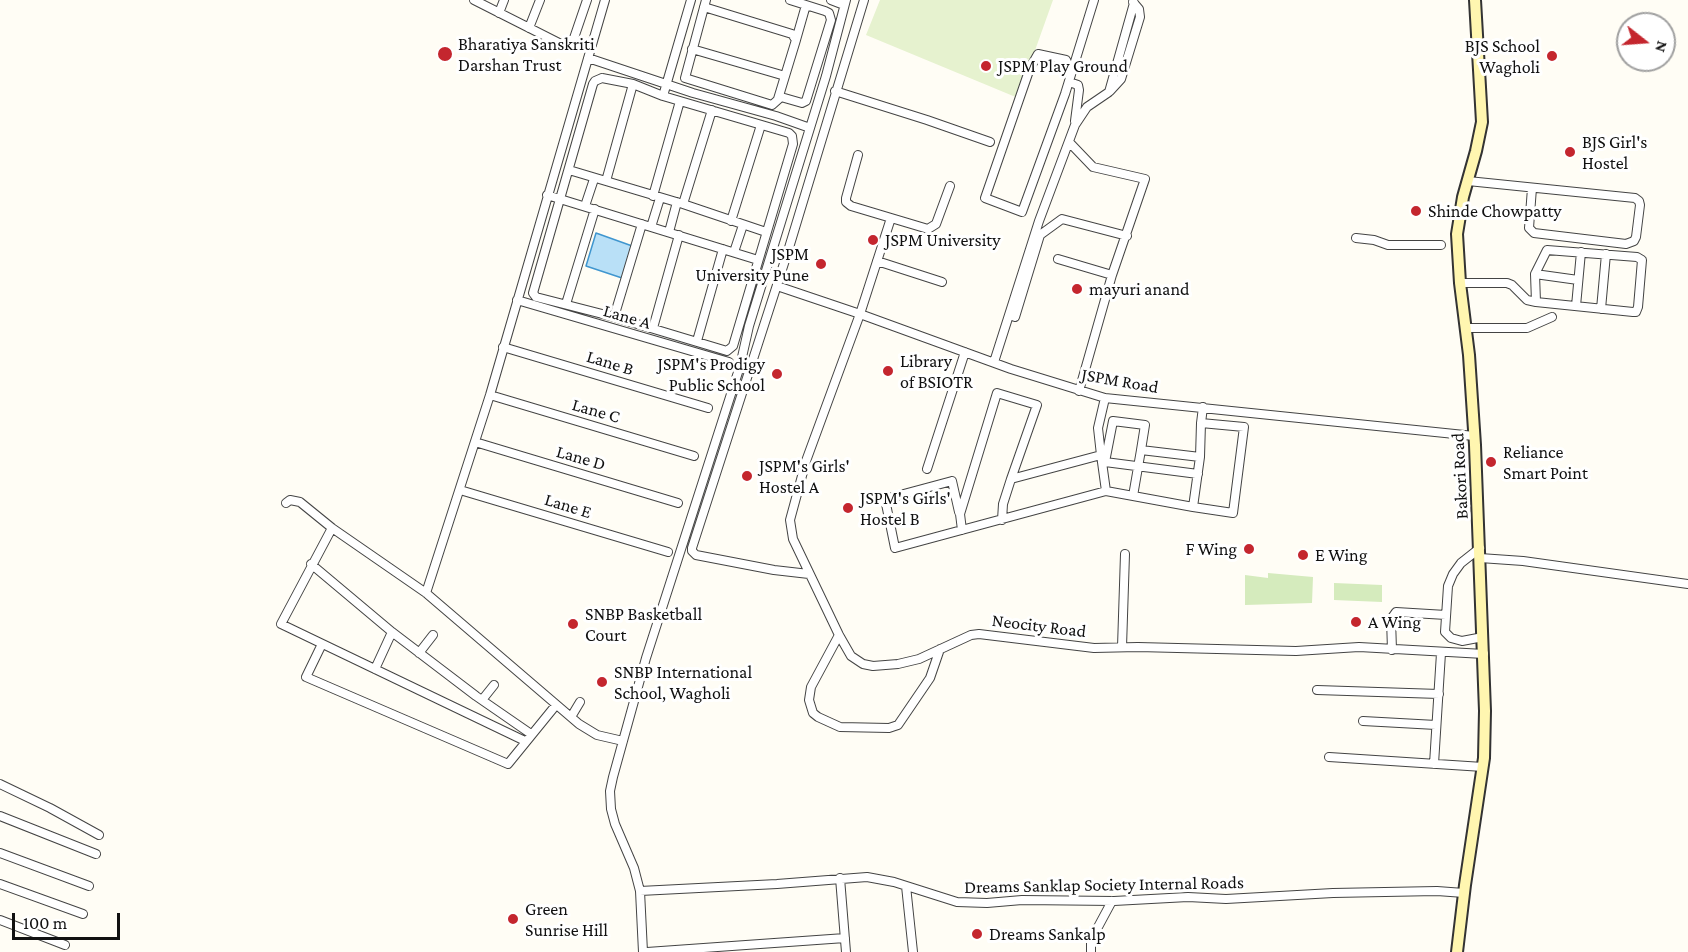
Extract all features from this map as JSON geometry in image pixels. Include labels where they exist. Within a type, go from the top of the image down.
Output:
[{"type":"street","points":[[474,0],[563,45],[574,38],[587,0]]},
{"type":"street","points":[[499,13],[504,0]]},
{"type":"street","points":[[529,28],[540,0]]},
{"type":"street","points":[[663,96],[691,0]]},
{"type":"street","points":[[778,99],[783,97],[804,102],[811,87],[831,20],[829,13],[790,0]]},
{"type":"street","points":[[831,0],[845,2],[826,76],[749,326],[740,366],[646,658],[612,777],[610,801],[615,824],[640,891],[645,952],[845,938]]},
{"type":"street","points":[[809,574],[774,570],[696,555],[692,548],[777,286],[864,0]]},
{"type":"street","points":[[1071,71],[1065,60],[1038,54],[1030,68],[985,198],[1022,212],[1068,82],[1094,0]]},
{"type":"street","name":"Bakori Road","points":[[1457,952],[1483,767],[1485,711],[1474,436],[1457,234],[1482,122],[1475,0]]},
{"type":"street","points":[[426,593],[490,395],[603,1]]},
{"type":"street","points":[[994,362],[1039,221],[1075,125],[1087,107],[1109,92],[1132,1]]},
{"type":"street","points":[[796,40],[789,32],[705,4],[685,76],[687,80],[775,104],[778,99],[796,40],[806,5]]},
{"type":"street","points":[[683,24],[697,28]]},
{"type":"street","points":[[692,49],[785,76]]},
{"type":"street","points":[[588,58],[810,128]]},
{"type":"street","points":[[602,78],[633,84],[663,96],[789,133],[793,140],[730,349],[724,350],[614,316],[536,297],[533,293],[595,81],[602,78]]},
{"type":"street","points":[[1068,82],[1078,86],[1079,90],[1075,125]]},
{"type":"street","points":[[606,182],[633,84]]},
{"type":"street","points":[[835,91],[990,142]]},
{"type":"street","points":[[651,227],[680,101]]},
{"type":"street","points":[[737,118],[740,106]]},
{"type":"street","points":[[669,232],[712,111]]},
{"type":"street","points":[[731,221],[760,125]]},
{"type":"street","points":[[1070,143],[1093,167],[1145,179],[1112,275],[1079,391]]},
{"type":"street","points":[[858,154],[846,202],[851,206],[928,229],[933,228],[950,186]]},
{"type":"street","points":[[569,170],[680,203],[766,232]]},
{"type":"street","points":[[585,206],[594,179]]},
{"type":"street","points":[[1468,181],[1635,198],[1640,205],[1636,237],[1634,241],[1626,244],[1534,233],[1529,228],[1532,188]]},
{"type":"street","points":[[547,195],[758,260]]},
{"type":"street","points":[[566,304],[595,209]]},
{"type":"street","name":"Neocity Road","points":[[891,218],[791,510],[790,531],[851,656],[873,666],[919,659],[971,635],[979,634],[1094,648],[1296,651],[1359,647],[1484,654]]},
{"type":"street","points":[[1015,317],[1040,235],[1062,219],[1127,236]]},
{"type":"street","points":[[614,316],[642,224]]},
{"type":"street","points":[[734,252],[743,225]]},
{"type":"street","points":[[653,328],[679,236]]},
{"type":"street","points":[[1356,238],[1388,245],[1441,245]]},
{"type":"street","points":[[762,245],[773,249]]},
{"type":"street","points":[[697,341],[723,249]]},
{"type":"street","points":[[1460,284],[1507,283],[1527,300],[1536,302],[1636,312],[1642,260],[1638,257],[1547,250],[1535,274],[1536,302]]},
{"type":"street","points":[[1576,306],[1581,252]]},
{"type":"street","points":[[1601,309],[1606,254]]},
{"type":"street","points":[[1058,259],[1112,275]]},
{"type":"street","points":[[877,261],[942,282]]},
{"type":"street","points":[[1535,274],[1578,280]]},
{"type":"street","name":"JSPM Road","points":[[777,286],[1079,391],[1106,398],[1474,436]]},
{"type":"street","name":"Lane A","points":[[517,300],[729,363]]},
{"type":"street","points":[[1466,328],[1527,328],[1552,317]]},
{"type":"street","name":"Lane B","points":[[503,347],[708,408]]},
{"type":"street","points":[[927,469],[965,352]]},
{"type":"street","points":[[960,514],[997,393],[1037,405],[1003,504],[1002,520]]},
{"type":"street","name":"Lane C","points":[[490,395],[694,456]]},
{"type":"street","points":[[1106,398],[1098,428],[1106,491]]},
{"type":"street","points":[[1193,507],[1200,457],[1203,407]]},
{"type":"street","points":[[1103,460],[1113,421],[1145,425],[1133,496]]},
{"type":"street","points":[[962,530],[952,481],[885,499],[895,548],[1002,520],[1106,491],[1233,513],[1244,427],[1201,423]]},
{"type":"street","name":"Lane D","points":[[475,442],[678,503]]},
{"type":"street","points":[[1141,450],[1200,457]]},
{"type":"street","points":[[1011,479],[1103,460],[1138,467],[1198,474]]},
{"type":"street","name":"Lane E","points":[[460,490],[668,552]]},
{"type":"street","points":[[286,503],[290,500],[300,502],[332,528],[426,593],[571,717],[597,735],[623,741]]},
{"type":"street","points":[[332,528],[281,624],[525,741]]},
{"type":"street","points":[[1483,637],[1462,640],[1451,638],[1446,632],[1448,586],[1453,573],[1461,563],[1480,553],[1688,584]]},
{"type":"street","points":[[1122,647],[1125,554]]},
{"type":"street","points":[[311,564],[419,653],[531,734]]},
{"type":"street","points":[[1392,650],[1392,619],[1396,612],[1446,615]]},
{"type":"street","points":[[375,669],[392,632]]},
{"type":"street","points":[[419,653],[433,635]]},
{"type":"street","points":[[839,635],[811,687],[809,700],[813,713],[840,727],[889,728],[898,725],[930,678],[940,649]]},
{"type":"street","points":[[322,644],[306,677],[508,764],[556,705]]},
{"type":"street","points":[[1434,764],[1441,653]]},
{"type":"street","points":[[482,700],[494,685]]},
{"type":"street","points":[[1317,690],[1439,694]]},
{"type":"street","points":[[571,717],[580,702]]},
{"type":"street","points":[[1363,721],[1436,726]]},
{"type":"street","points":[[1329,757],[1483,767]]},
{"type":"street","points":[[0,784],[99,835]]},
{"type":"street","points":[[0,816],[96,854]]},
{"type":"street","points":[[0,853],[89,886]]},
{"type":"street","name":"Dreams Sanklap Society Internal Roads","points":[[640,891],[799,883],[867,877],[957,902],[987,903],[1022,900],[1112,901],[1188,897],[1226,899],[1333,893],[1464,893]]},
{"type":"street","points":[[840,878],[846,952]]},
{"type":"street","points":[[0,884],[83,914]]},
{"type":"street","points":[[906,886],[913,952]]},
{"type":"street","points":[[1091,952],[1091,940],[1112,901]]},
{"type":"street","points":[[0,920],[65,945]]},
{"type":"green space","name":"JSPM Play Ground","points":[[880,0],[1053,0],[1018,98],[866,35]]},
{"type":"green space","points":[[1268,573],[1313,577],[1312,603],[1245,605],[1245,575],[1268,578]]},
{"type":"green space","points":[[1334,583],[1382,585],[1382,602],[1334,600]]},
{"type":"water","points":[[596,233],[635,247],[625,279],[586,266]]},
{"type":"place","name":"Bharatiya Sanskriti Darshan Trust","points":[[445,54]]},
{"type":"place","name":"BJS School Wagholi","points":[[1552,56]]},
{"type":"place","name":"JSPM Play Ground","points":[[986,66]]},
{"type":"place","name":"BJS Girl's Hostel","points":[[1570,152]]},
{"type":"place","name":"Shinde Chowpatty","points":[[1416,211]]},
{"type":"place","name":"JSPM University","points":[[873,240]]},
{"type":"place","name":"JSPM University Pune","points":[[821,264]]},
{"type":"place","name":"mayuri anand","points":[[1077,289]]},
{"type":"place","name":"Library of BSIOTR","points":[[888,371]]},
{"type":"place","name":"JSPM's Prodigy Public School","points":[[777,374]]},
{"type":"place","name":"Reliance Smart Point","points":[[1491,462]]},
{"type":"place","name":"JSPM's Girls' Hostel A","points":[[747,476]]},
{"type":"place","name":"JSPM's Girls' Hostel B","points":[[848,508]]},
{"type":"place","name":"F Wing","points":[[1249,549]]},
{"type":"place","name":"E Wing","points":[[1303,555]]},
{"type":"place","name":"A Wing","points":[[1356,622]]},
{"type":"place","name":"SNBP Basketball Court","points":[[573,624]]},
{"type":"place","name":"SNBP International School, Wagholi","points":[[602,682]]},
{"type":"place","name":"Green Sunrise Hill","points":[[513,919]]},
{"type":"place","name":"Dreams Sankalp","points":[[977,934]]}]
